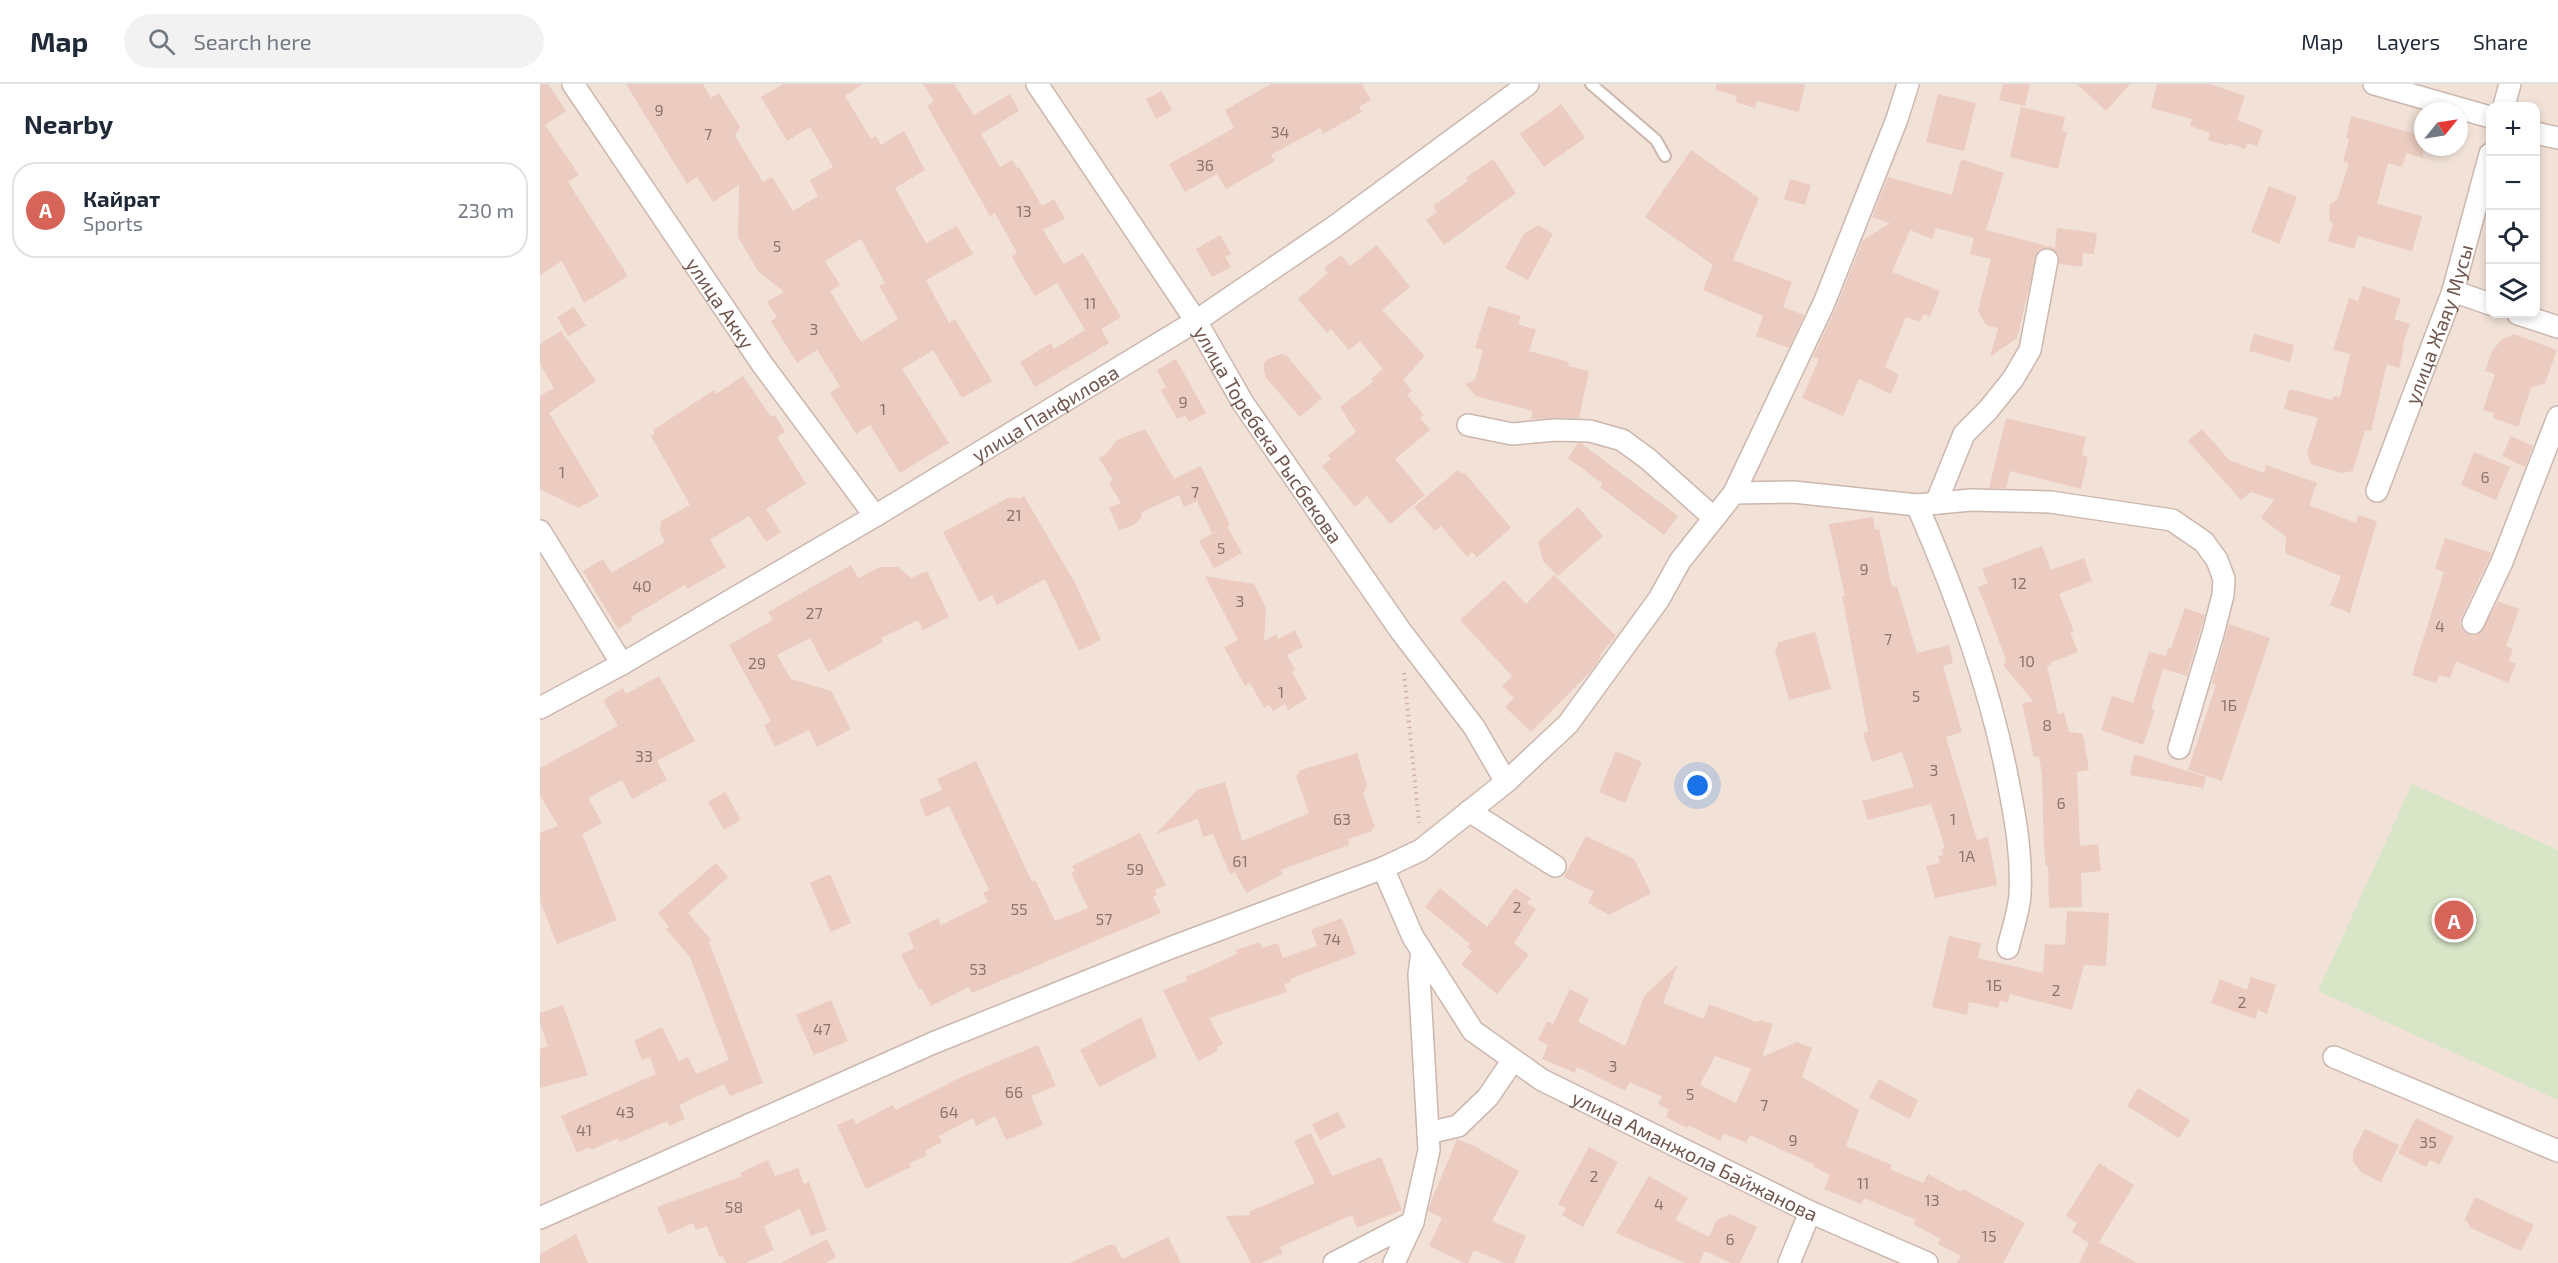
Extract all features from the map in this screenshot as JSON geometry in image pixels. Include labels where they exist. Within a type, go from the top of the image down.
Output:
[{"type":"street","name":"улица Акку","points":[[573,84],[762,364],[875,516]]},
{"type":"street","name":"улица Торебека Рысбекова","points":[[1037,84],[1196,321],[1243,403],[1400,630],[1474,728],[1506,782]]},
{"type":"street","name":"улица Панфилова","points":[[540,708],[622,664],[875,516],[1196,321],[1334,227],[1528,84]]},
{"type":"street","points":[[540,1218],[933,1043],[1170,948],[1383,868],[1421,850],[1506,782],[1568,724],[1659,599],[1680,561],[1734,493],[1824,303],[1897,119],[1908,84]]},
{"type":"street","points":[[2374,84],[2486,116]]},
{"type":"street","points":[[2505,102],[2510,84]]},
{"type":"street","points":[[2540,134],[2558,138]]},
{"type":"street","name":"улица Жаяу Мусы","points":[[2377,491],[2453,291],[2489,156]]},
{"type":"street","points":[[2008,948],[2020,897],[2020,846],[2001,745],[1970,639],[1945,570],[1927,504],[1964,434],[1988,410],[2013,379],[2030,350],[2047,260]]},
{"type":"street","points":[[2453,291],[2486,303]]},
{"type":"street","points":[[2530,318],[2558,327]]},
{"type":"street","points":[[2473,622],[2502,562],[2558,417]]},
{"type":"street","points":[[1468,425],[1512,434],[1555,430],[1590,431],[1622,440],[1648,459],[1714,518]]},
{"type":"street","points":[[1734,493],[1792,492],[1927,504],[1971,500],[2050,502],[2172,520],[2204,542],[2217,560],[2224,579],[2223,594],[2179,748]]},
{"type":"street","points":[[540,531],[622,664]]},
{"type":"street","points":[[1469,811],[1555,866]]},
{"type":"street","points":[[1383,868],[1413,937],[1422,952],[1419,974],[1429,1150],[1413,1222],[1394,1263]]},
{"type":"street","name":"улица Аманжола Байжанова","points":[[1422,952],[1473,1031],[1542,1080],[1810,1212],[1927,1263]]},
{"type":"street","points":[[2334,1057],[2558,1151]]},
{"type":"street","points":[[1428,1133],[1458,1126],[1488,1097],[1513,1060]]},
{"type":"street","points":[[1789,1263],[1810,1212]]},
{"type":"street","points":[[1334,1263],[1413,1222]]},
{"type":"lane","points":[[1591,84],[1656,140],[1665,156]]},
{"type":"path","points":[[1400,630],[1421,850]]},
{"type":"shaded area","points":[[540,84],[2558,84],[2558,1263],[540,1263]]},
{"type":"green space","points":[[2412,784],[2558,850],[2558,1100],[2318,991]]},
{"type":"building","points":[[540,84],[548,84],[566,111],[545,125],[579,175],[568,182],[628,276],[584,303],[562,261],[540,275]]},
{"type":"building","points":[[626,84],[703,84],[711,98],[719,93],[740,127],[735,136],[763,182],[772,177],[793,211],[818,196],[810,180],[833,167],[810,127],[787,141],[761,97],[783,84],[863,84],[845,96],[871,139],[876,136],[881,145],[904,131],[925,170],[895,188],[926,243],[957,226],[973,254],[926,280],[949,323],[955,319],[992,381],[962,398],[933,350],[902,369],[949,443],[900,473],[870,425],[856,434],[830,393],[840,386],[817,350],[797,363],[771,321],[777,317],[767,302],[784,292],[758,271],[738,237],[739,185],[713,202],[697,177],[687,184]],"holes":[[[861,239],[885,283],[879,286],[898,319],[861,342],[830,291],[840,285],[825,261]]]},
{"type":"building","points":[[923,84],[954,84],[974,115],[1010,94],[1019,111],[981,134],[1000,167],[1012,160],[1017,168],[1019,167],[1042,206],[1054,199],[1065,218],[1043,230],[1064,264],[1083,253],[1121,317],[1101,329],[1109,343],[1035,387],[1020,362],[1051,343],[1054,349],[1085,330],[1057,283],[1035,296],[1012,256],[1017,253],[995,213],[990,216],[927,106],[934,101]]},
{"type":"building","points":[[1271,84],[1362,84],[1371,100],[1359,107],[1362,112],[1323,134],[1320,128],[1271,155],[1275,161],[1226,189],[1217,174],[1185,192],[1169,164],[1234,128],[1225,110]]},
{"type":"building","points":[[1716,84],[1805,84],[1799,112],[1757,101],[1755,108],[1735,102],[1737,96],[1716,90]]},
{"type":"building","points":[[2003,84],[2030,84],[2025,106],[1999,100]]},
{"type":"building","points":[[2077,84],[2130,84],[2106,111]]},
{"type":"building","points":[[2157,84],[2210,84],[2245,96],[2237,120],[2263,130],[2257,146],[2247,143],[2245,149],[2229,143],[2228,146],[2208,140],[2210,133],[2190,126],[2192,119],[2151,108]]},
{"type":"building","points":[[1162,91],[1172,110],[1156,119],[1146,99]]},
{"type":"building","points":[[1938,94],[1976,103],[1964,151],[1926,142]]},
{"type":"building","points":[[1561,104],[1585,138],[1544,167],[1520,134]]},
{"type":"building","points":[[2021,107],[2065,117],[2062,131],[2067,132],[2058,169],[2010,157]]},
{"type":"building","points":[[2351,116],[2414,134],[2414,155],[2406,153],[2402,167],[2388,163],[2377,204],[2422,216],[2412,251],[2358,236],[2354,249],[2328,241],[2333,224],[2329,220],[2330,204],[2337,200],[2349,163],[2343,161],[2349,139],[2346,138]]},
{"type":"building","points":[[1691,150],[1759,198],[1733,260],[1792,282],[1783,307],[1804,315],[1789,348],[1756,336],[1763,316],[1703,290],[1713,265],[1645,217]]},
{"type":"building","points":[[1493,159],[1516,193],[1444,245],[1426,220],[1437,212],[1433,206],[1468,181],[1466,178]]},
{"type":"building","points":[[1961,159],[2004,173],[1986,230],[2055,248],[2057,228],[2097,233],[2094,254],[2083,253],[2082,267],[2059,264],[2059,255],[2050,248],[2038,251],[2017,338],[1990,357],[1998,328],[1986,325],[1978,311],[1991,259],[1970,254],[1974,238],[1936,228],[1932,239],[1910,230],[1892,272],[1940,291],[1930,317],[1924,314],[1920,322],[1906,317],[1885,367],[1899,375],[1891,394],[1859,379],[1843,416],[1802,398],[1819,359],[1813,357],[1836,308],[1863,240],[1890,223],[1872,217],[1888,177],[1952,195]]},
{"type":"building","points":[[1790,179],[1811,185],[1805,205],[1784,199]]},
{"type":"building","points":[[2269,186],[2297,197],[2279,244],[2251,232]]},
{"type":"building","points":[[1538,225],[1553,234],[1528,280],[1505,268],[1524,234]]},
{"type":"building","points":[[1220,235],[1231,254],[1225,257],[1231,267],[1212,277],[1196,249]]},
{"type":"building","points":[[1377,245],[1410,287],[1382,310],[1425,356],[1403,380],[1412,391],[1407,395],[1424,415],[1420,418],[1430,430],[1395,459],[1425,495],[1390,524],[1367,496],[1355,507],[1322,466],[1331,459],[1328,455],[1356,432],[1340,407],[1373,382],[1371,379],[1383,369],[1360,341],[1349,350],[1331,329],[1327,333],[1298,299],[1328,273],[1324,268],[1341,255],[1350,266]]},
{"type":"building","points":[[2363,286],[2401,299],[2394,319],[2410,324],[2402,347],[2404,348],[2399,368],[2387,364],[2371,431],[2365,430],[2353,471],[2341,473],[2311,464],[2307,453],[2318,418],[2284,409],[2289,389],[2332,400],[2334,396],[2340,397],[2350,354],[2333,350],[2349,298],[2358,301]]},
{"type":"building","points":[[1488,306],[1521,316],[1518,324],[1536,330],[1529,351],[1569,362],[1568,366],[1589,371],[1579,418],[1531,419],[1533,411],[1476,396],[1465,384],[1475,380],[1483,350],[1475,348]]},
{"type":"building","points":[[574,307],[586,326],[568,336],[557,317]]},
{"type":"building","points":[[561,331],[596,381],[549,413],[599,496],[579,508],[540,489],[540,396],[554,388],[540,364],[540,344]]},
{"type":"building","points":[[2254,334],[2294,345],[2290,362],[2249,351]]},
{"type":"building","points":[[2514,334],[2557,350],[2545,383],[2531,388],[2518,427],[2493,418],[2494,413],[2483,410],[2495,374],[2485,371],[2492,351],[2501,340]]},
{"type":"building","points":[[1281,354],[1287,356],[1322,398],[1300,417],[1266,378],[1264,363]]},
{"type":"building","points":[[1176,359],[1206,413],[1189,422],[1185,415],[1177,419],[1161,390],[1166,387],[1157,370]]},
{"type":"building","points":[[743,376],[771,417],[775,415],[785,432],[777,437],[806,484],[766,509],[781,532],[766,542],[749,516],[710,540],[726,567],[687,589],[685,585],[631,617],[633,620],[618,629],[583,571],[603,559],[611,573],[665,542],[660,532],[661,521],[690,505],[651,436],[655,434],[653,430],[714,390],[716,394]]},
{"type":"building","points":[[2006,418],[2086,437],[2082,455],[2088,457],[2081,489],[2010,471],[2006,488],[1989,488]]},
{"type":"building","points":[[1145,429],[1174,479],[1201,466],[1230,525],[1212,533],[1197,501],[1184,507],[1179,495],[1142,512],[1134,525],[1119,530],[1109,508],[1121,503],[1109,483],[1113,480],[1099,458],[1107,453],[1117,440]]},
{"type":"building","points":[[2202,429],[2229,460],[2264,473],[2266,465],[2317,483],[2309,505],[2356,523],[2358,515],[2377,521],[2350,613],[2330,605],[2340,576],[2285,553],[2286,537],[2261,518],[2274,500],[2251,492],[2241,500],[2188,441]]},
{"type":"building","points":[[2511,436],[2533,446],[2525,467],[2502,456]]},
{"type":"building","points":[[1578,443],[1678,516],[1664,535],[1600,487],[1603,484],[1568,458]]},
{"type":"building","points":[[2474,452],[2510,467],[2496,500],[2461,485]]},
{"type":"building","points":[[1458,470],[1462,474],[1464,472],[1511,528],[1477,557],[1472,552],[1467,557],[1441,526],[1435,531],[1414,507]]},
{"type":"building","points":[[1024,496],[1075,583],[1101,640],[1079,651],[1045,579],[997,605],[992,595],[979,602],[943,532],[1010,497],[1019,499]]},
{"type":"building","points":[[1578,507],[1603,536],[1558,576],[1543,561],[1538,542]]},
{"type":"building","points":[[1873,517],[1875,530],[1879,529],[1892,587],[1897,586],[1917,653],[1949,645],[1953,663],[1943,666],[1962,732],[1946,737],[1977,840],[1988,837],[1997,885],[1935,898],[1926,866],[1940,863],[1938,856],[1943,855],[1942,849],[1945,848],[1931,804],[1868,820],[1862,801],[1914,787],[1902,752],[1872,762],[1863,733],[1868,732],[1842,596],[1845,596],[1829,524]]},
{"type":"building","points":[[1227,526],[1242,553],[1214,568],[1199,541]]},
{"type":"building","points":[[2445,538],[2492,553],[2461,618],[2460,625],[2463,631],[2473,636],[2481,633],[2498,601],[2519,609],[2506,646],[2513,649],[2509,661],[2516,664],[2508,683],[2456,661],[2450,678],[2439,675],[2436,683],[2412,675],[2444,572],[2435,569]]},
{"type":"building","points":[[2042,546],[2051,570],[2084,558],[2092,581],[2059,594],[2074,631],[2070,632],[2078,652],[2047,666],[2058,714],[2064,713],[2069,732],[2083,734],[2089,770],[2077,772],[2080,846],[2098,844],[2101,871],[2081,873],[2082,907],[2049,908],[2048,866],[2046,867],[2044,849],[2042,776],[2039,756],[2034,757],[2022,704],[2033,701],[2004,666],[2006,659],[1978,587],[1988,583],[1982,569]]},
{"type":"building","points":[[851,565],[858,578],[880,567],[898,567],[911,578],[927,571],[949,617],[923,630],[918,620],[881,638],[883,642],[828,672],[810,638],[777,655],[791,679],[831,691],[851,729],[817,747],[809,730],[775,747],[764,725],[771,721],[729,645],[773,620],[768,612]]},
{"type":"building","points":[[1554,575],[1616,636],[1600,655],[1601,657],[1592,670],[1531,732],[1505,707],[1514,698],[1502,686],[1512,676],[1460,620],[1504,580],[1526,604]]},
{"type":"building","points":[[1205,576],[1254,584],[1266,608],[1264,641],[1276,634],[1278,639],[1295,630],[1303,647],[1287,655],[1295,670],[1292,672],[1307,699],[1288,710],[1285,704],[1273,711],[1270,705],[1264,708],[1250,683],[1245,686],[1224,647],[1238,640]]},
{"type":"building","points":[[2185,608],[2205,615],[2187,676],[2163,669],[2151,709],[2155,710],[2143,745],[2101,730],[2112,696],[2133,703],[2149,652],[2166,656]]},
{"type":"building","points":[[2229,624],[2270,638],[2222,781],[2188,770],[2216,685],[2212,683]]},
{"type":"building","points":[[1815,632],[1831,689],[1789,700],[1775,651],[1779,642]]},
{"type":"building","points":[[659,676],[695,741],[657,761],[667,780],[632,799],[622,780],[588,798],[602,823],[582,834],[617,920],[557,944],[540,901],[540,833],[558,826],[540,795],[540,768],[618,726],[603,700],[623,688],[626,694]]},
{"type":"building","points":[[1616,751],[1642,762],[1625,803],[1599,792]]},
{"type":"building","points":[[1357,753],[1367,785],[1363,794],[1375,827],[1372,831],[1348,839],[1349,845],[1280,870],[1283,874],[1246,893],[1235,872],[1230,874],[1213,834],[1203,837],[1198,819],[1156,834],[1197,790],[1225,782],[1242,841],[1309,813],[1296,776],[1301,770]]},
{"type":"building","points":[[2134,754],[2206,777],[2203,788],[2130,775]]},
{"type":"building","points":[[976,761],[1032,882],[1035,880],[1055,921],[1088,908],[1071,873],[1075,871],[1072,866],[1140,833],[1166,885],[1155,890],[1157,895],[1153,897],[1161,913],[972,993],[969,987],[931,1006],[922,989],[919,990],[901,955],[914,948],[908,933],[938,918],[941,925],[988,902],[983,893],[989,890],[949,806],[926,817],[919,800],[942,790],[937,779]]},
{"type":"building","points":[[725,792],[741,820],[724,830],[708,802]]},
{"type":"building","points":[[1586,836],[1634,859],[1651,893],[1609,915],[1588,903],[1594,892],[1564,877]]},
{"type":"building","points":[[716,863],[728,877],[688,913],[711,940],[709,942],[763,1083],[730,1096],[724,1084],[679,1105],[685,1119],[670,1126],[667,1121],[620,1142],[618,1138],[591,1150],[590,1147],[577,1153],[561,1116],[656,1074],[650,1057],[642,1060],[634,1041],[662,1027],[679,1062],[688,1057],[696,1074],[729,1060],[690,957],[666,929],[669,927],[658,913]]},
{"type":"building","points":[[830,874],[851,923],[831,932],[810,883]]},
{"type":"building","points":[[1440,888],[1487,927],[1515,888],[1531,898],[1527,903],[1536,909],[1514,943],[1529,955],[1497,994],[1461,964],[1472,951],[1467,947],[1470,944],[1425,907]]},
{"type":"building","points":[[2067,911],[2109,913],[2106,966],[2084,965],[2072,1010],[2010,994],[2008,1003],[2000,1001],[1998,1008],[1969,1002],[1967,1015],[1932,1007],[1949,936],[1981,943],[1978,958],[2043,973],[2045,944],[2065,945]]},
{"type":"building","points":[[1342,918],[1356,954],[1290,979],[1291,982],[1284,984],[1287,992],[1209,1018],[1223,1044],[1217,1047],[1218,1051],[1198,1061],[1163,990],[1187,981],[1186,977],[1237,954],[1236,950],[1260,942],[1262,948],[1278,943],[1283,958],[1317,946],[1311,930]]},
{"type":"building","points":[[1678,964],[1663,1003],[1704,1019],[1709,1004],[1757,1022],[1761,1020],[1773,1024],[1762,1057],[1797,1042],[1812,1048],[1802,1077],[1859,1110],[1846,1146],[1892,1165],[1890,1169],[1923,1183],[1928,1174],[1961,1192],[1963,1189],[2025,1223],[2003,1263],[1957,1263],[1961,1256],[1938,1244],[1941,1239],[1913,1224],[1916,1220],[1864,1198],[1861,1204],[1824,1189],[1830,1175],[1814,1167],[1815,1165],[1750,1135],[1746,1143],[1724,1133],[1720,1141],[1689,1125],[1687,1128],[1666,1117],[1669,1110],[1658,1104],[1662,1097],[1630,1082],[1625,1091],[1577,1067],[1575,1073],[1542,1059],[1548,1045],[1538,1040],[1547,1021],[1553,1024],[1570,989],[1589,999],[1578,1022],[1625,1046],[1645,995]],"holes":[[[1715,1056],[1751,1069],[1736,1103],[1700,1085]]]},
{"type":"building","points":[[2251,977],[2276,985],[2267,1014],[2258,1010],[2255,1019],[2211,1003],[2220,979],[2247,990]]},
{"type":"building","points":[[831,1000],[848,1041],[814,1055],[796,1015]]},
{"type":"building","points":[[563,1005],[588,1075],[540,1088],[540,1049],[548,1046],[540,1023],[540,1013]]},
{"type":"building","points":[[1141,1017],[1157,1057],[1099,1087],[1080,1050]]},
{"type":"building","points":[[1038,1045],[1056,1086],[1031,1096],[1043,1125],[1006,1140],[995,1116],[976,1126],[973,1118],[939,1136],[942,1142],[925,1151],[927,1155],[909,1164],[911,1167],[866,1189],[837,1125],[853,1118],[856,1124],[893,1105],[896,1110],[961,1077]]},
{"type":"building","points":[[1879,1079],[1918,1100],[1910,1119],[1869,1098]]},
{"type":"building","points":[[2138,1088],[2190,1120],[2179,1138],[2127,1106]]},
{"type":"building","points":[[1338,1112],[1346,1127],[1320,1140],[1312,1124]]},
{"type":"building","points":[[2416,1118],[2454,1137],[2439,1165],[2430,1160],[2426,1167],[2398,1153]]},
{"type":"building","points":[[2365,1129],[2399,1145],[2381,1182],[2362,1173],[2353,1161],[2353,1152]]},
{"type":"building","points":[[1311,1133],[1332,1176],[1381,1157],[1402,1210],[1357,1228],[1352,1215],[1280,1247],[1283,1253],[1261,1263],[1251,1263],[1226,1216],[1250,1215],[1249,1212],[1315,1183],[1294,1141]]},
{"type":"building","points":[[1457,1139],[1519,1171],[1492,1221],[1526,1236],[1514,1263],[1505,1263],[1474,1250],[1468,1263],[1465,1263],[1429,1246],[1442,1218],[1428,1211]]},
{"type":"building","points":[[1589,1147],[1618,1162],[1583,1227],[1562,1215],[1566,1208],[1558,1204]]},
{"type":"building","points":[[768,1160],[775,1176],[798,1168],[804,1184],[809,1182],[827,1230],[811,1236],[800,1209],[764,1226],[774,1250],[745,1263],[726,1263],[723,1256],[719,1257],[707,1226],[696,1230],[693,1223],[668,1234],[657,1207],[742,1176],[740,1173]]},
{"type":"building","points":[[2099,1163],[2134,1185],[2099,1242],[2137,1263],[2079,1263],[2089,1243],[2072,1232],[2077,1223],[2066,1216]]},
{"type":"building","points":[[1649,1176],[1688,1198],[1675,1220],[1709,1237],[1717,1220],[1730,1214],[1757,1227],[1740,1263],[1731,1263],[1705,1251],[1699,1263],[1685,1263],[1616,1233]]},
{"type":"building","points":[[2475,1197],[2534,1225],[2521,1251],[2471,1228],[2465,1219]]},
{"type":"building","points":[[576,1234],[588,1263],[540,1263],[540,1254]]},
{"type":"building","points":[[1168,1237],[1181,1263],[1070,1263],[1108,1245],[1115,1245],[1122,1259]]},
{"type":"building","points":[[827,1239],[836,1257],[825,1263],[781,1263]]},
{"type":"place","name":"Кайрат","points":[[2454,920]]}]
